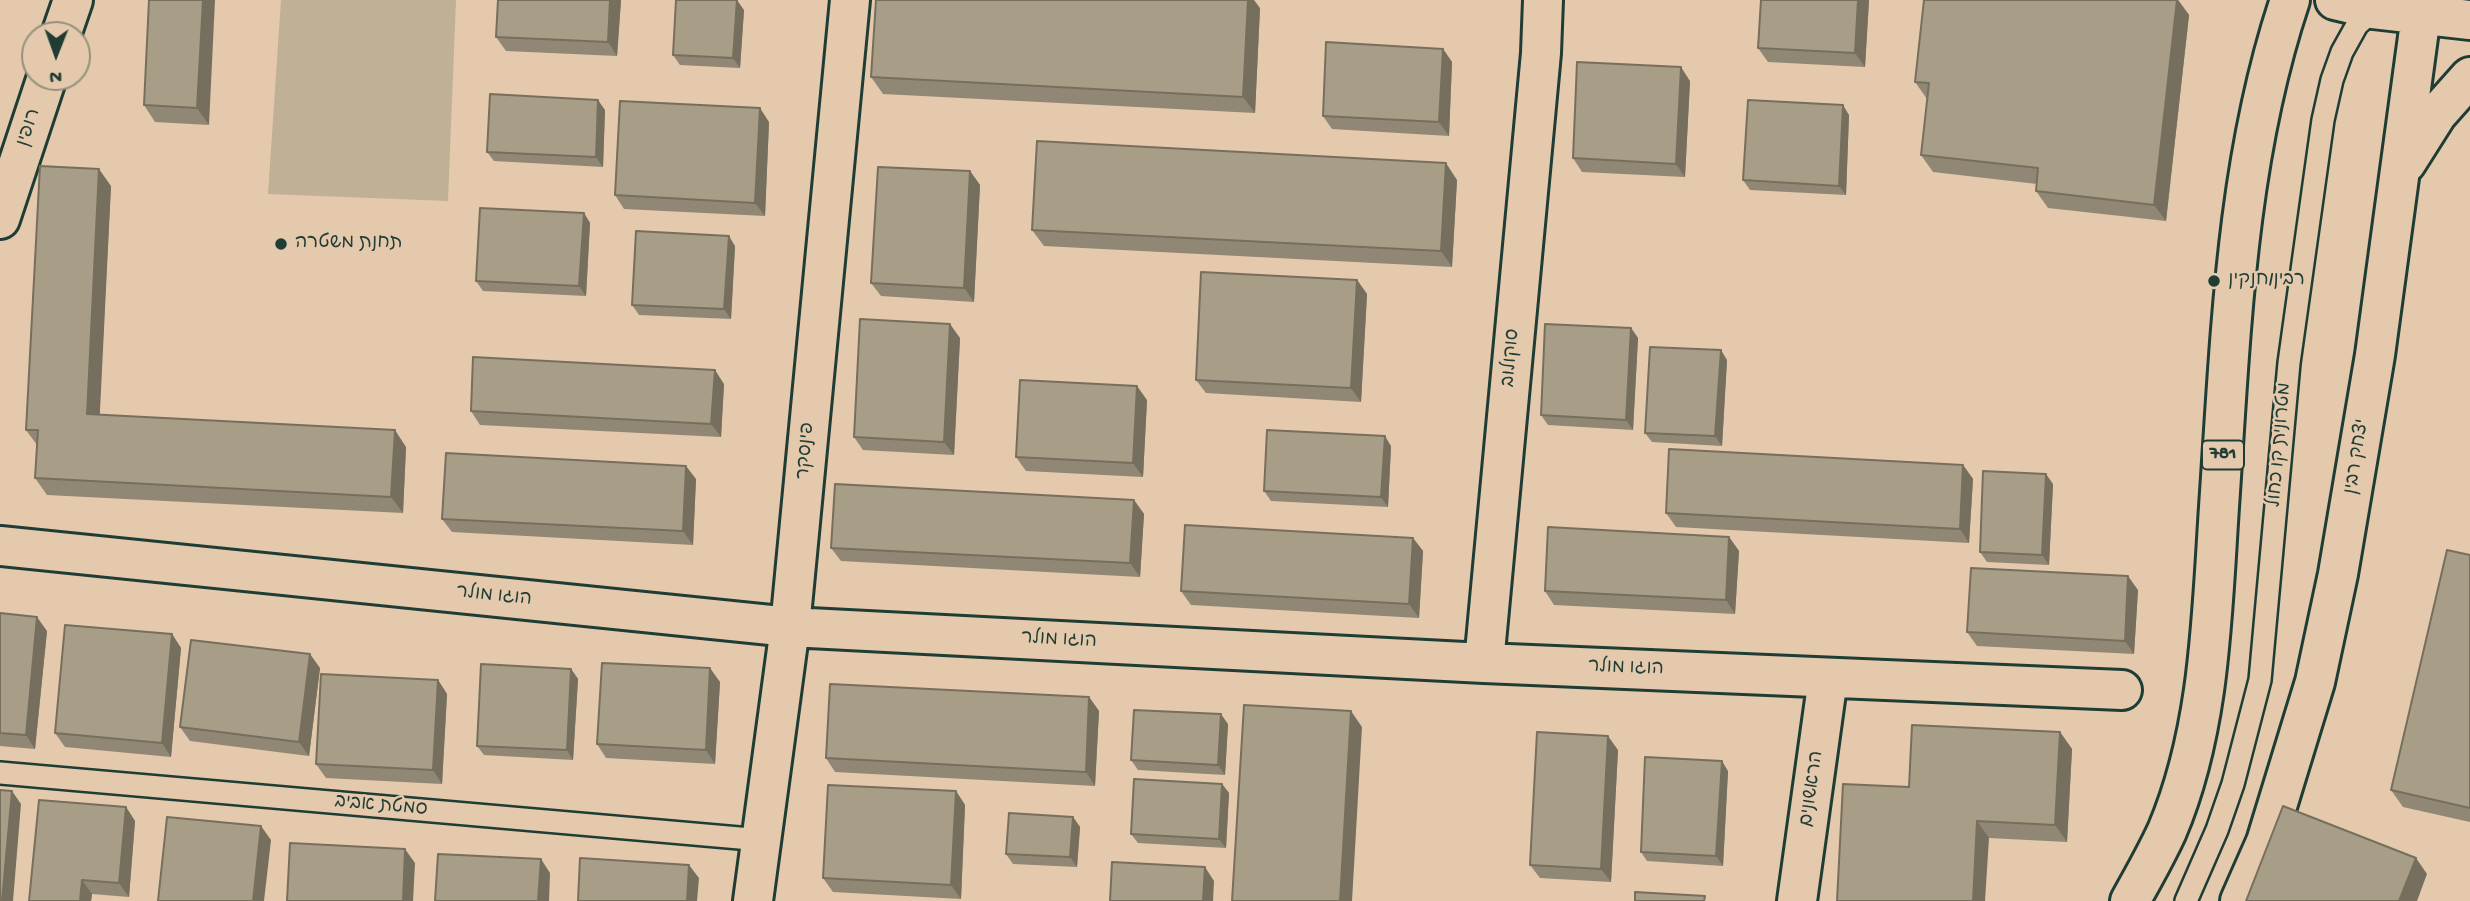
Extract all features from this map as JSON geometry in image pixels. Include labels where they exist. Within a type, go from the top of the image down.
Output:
[{"type":"street","points":[[66,21],[73,0]]},
{"type":"street","name":"פינסקר","points":[[753,901],[790,627],[850,0]]},
{"type":"street","name":"סוקולוב","points":[[1484,663],[1541,53],[1543,0]]},
{"type":"street","name":"סוקולוב","points":[[1541,53],[1550,15],[1557,0]]},
{"type":"street","name":"781","points":[[2130,901],[2167,831],[2184,782],[2197,728],[2209,642],[2229,358],[2242,225],[2263,93],[2290,0]]},
{"type":"street","points":[[2335,0],[2401,6],[2470,20]]},
{"type":"street","name":"יצחק רבין","points":[[2240,901],[2266,842],[2315,682],[2357,471],[2399,174],[2401,6]]},
{"type":"street","points":[[2399,174],[2437,114],[2470,77]]},
{"type":"street","name":"רופין","points":[[0,219],[42,91]]},
{"type":"street","name":"הוגו מולר","points":[[0,546],[790,627],[1484,663],[2122,691]]},
{"type":"street","name":"הראשונים","points":[[1797,901],[1828,678]]},
{"type":"lane","name":"מטרונית קו כחול","points":[[2186,901],[2234,784],[2260,680],[2288,363],[2323,120],[2332,80],[2342,52],[2357,25],[2401,6]]},
{"type":"lane","name":"סמטת אביב","points":[[0,773],[762,840]]},
{"type":"shaded area","points":[[281,0],[456,0],[448,201],[268,194]]},
{"type":"building","points":[[149,0],[203,0],[197,108],[144,105]]},
{"type":"building","points":[[498,0],[610,0],[608,42],[496,37]]},
{"type":"building","points":[[676,0],[737,0],[733,58],[673,55]]},
{"type":"building","points":[[876,0],[1248,0],[1243,97],[871,77]]},
{"type":"building","points":[[1761,0],[1858,0],[1855,53],[1758,48]]},
{"type":"building","points":[[1924,0],[2177,0],[2154,205],[2036,191],[2038,168],[1921,155],[1929,83],[1915,82]]},
{"type":"building","points":[[1326,42],[1443,49],[1439,122],[1323,116]]},
{"type":"building","points":[[1577,62],[1681,67],[1676,164],[1573,158]]},
{"type":"building","points":[[490,94],[598,100],[596,157],[487,152]]},
{"type":"building","points":[[1748,100],[1843,105],[1839,186],[1743,180]]},
{"type":"building","points":[[620,101],[760,108],[755,203],[615,195]]},
{"type":"building","points":[[1037,141],[1446,163],[1441,251],[1032,230]]},
{"type":"building","points":[[40,166],[99,169],[87,414],[395,430],[391,497],[35,478],[38,430],[26,430]]},
{"type":"building","points":[[878,167],[970,171],[964,288],[871,283]]},
{"type":"building","points":[[480,208],[584,213],[579,286],[476,281]]},
{"type":"building","points":[[636,231],[729,236],[724,309],[632,305]]},
{"type":"building","points":[[1201,272],[1357,280],[1351,388],[1196,380]]},
{"type":"building","points":[[860,319],[950,324],[944,442],[854,437]]},
{"type":"building","points":[[1545,324],[1631,328],[1626,420],[1541,415]]},
{"type":"building","points":[[1650,347],[1721,350],[1715,436],[1645,433]]},
{"type":"building","points":[[473,357],[715,370],[711,424],[471,411]]},
{"type":"building","points":[[1020,380],[1137,386],[1133,463],[1016,457]]},
{"type":"building","points":[[1267,430],[1385,436],[1381,497],[1264,491]]},
{"type":"building","points":[[1669,449],[1963,465],[1960,529],[1666,513]]},
{"type":"building","points":[[446,453],[686,466],[683,531],[442,519]]},
{"type":"building","points":[[1983,471],[2046,474],[2042,555],[1980,552]]},
{"type":"building","points":[[835,484],[1134,500],[1130,563],[831,548]]},
{"type":"building","points":[[1185,525],[1413,538],[1409,604],[1181,591]]},
{"type":"building","points":[[1548,527],[1729,537],[1726,600],[1545,591]]},
{"type":"building","points":[[2447,550],[2470,555],[2470,808],[2391,790]]},
{"type":"building","points":[[1971,568],[2128,576],[2125,641],[1967,632]]},
{"type":"building","points":[[0,613],[37,617],[26,735],[0,733]]},
{"type":"building","points":[[65,625],[172,634],[162,743],[55,733]]},
{"type":"building","points":[[191,640],[310,654],[299,742],[180,727]]},
{"type":"building","points":[[602,663],[710,668],[706,750],[597,744]]},
{"type":"building","points":[[481,664],[571,669],[567,750],[477,746]]},
{"type":"building","points":[[321,674],[438,680],[433,770],[316,764]]},
{"type":"building","points":[[830,684],[1089,697],[1086,772],[826,758]]},
{"type":"building","points":[[1244,705],[1351,711],[1340,901],[1232,901]]},
{"type":"building","points":[[1134,710],[1221,714],[1218,765],[1131,760]]},
{"type":"building","points":[[1912,725],[2060,732],[2055,825],[1977,821],[1973,901],[1837,901],[1843,784],[1909,787]]},
{"type":"building","points":[[1537,732],[1608,736],[1601,869],[1530,865]]},
{"type":"building","points":[[1645,757],[1722,761],[1716,856],[1641,852]]},
{"type":"building","points":[[1134,779],[1222,784],[1219,839],[1131,834]]},
{"type":"building","points":[[828,785],[956,791],[951,885],[823,878]]},
{"type":"building","points":[[0,790],[12,791],[2,901],[0,901]]},
{"type":"building","points":[[39,800],[126,807],[119,883],[82,880],[80,901],[29,901]]},
{"type":"building","points":[[2283,806],[2416,858],[2399,901],[2246,901]]},
{"type":"building","points":[[1009,813],[1073,817],[1070,857],[1006,854]]},
{"type":"building","points":[[167,817],[261,826],[253,901],[158,901]]},
{"type":"building","points":[[290,843],[405,849],[403,901],[287,901]]},
{"type":"building","points":[[438,854],[541,859],[538,901],[435,901]]},
{"type":"building","points":[[580,858],[689,865],[687,901],[578,901]]},
{"type":"building","points":[[1112,862],[1205,867],[1203,901],[1110,901]]},
{"type":"building","points":[[1635,892],[1705,896],[1704,901],[1635,901]]},
{"type":"place","name":"תחנת משטרה","points":[[281,244]]},
{"type":"place","name":"רבין/חנקין","points":[[2214,281]]}]
